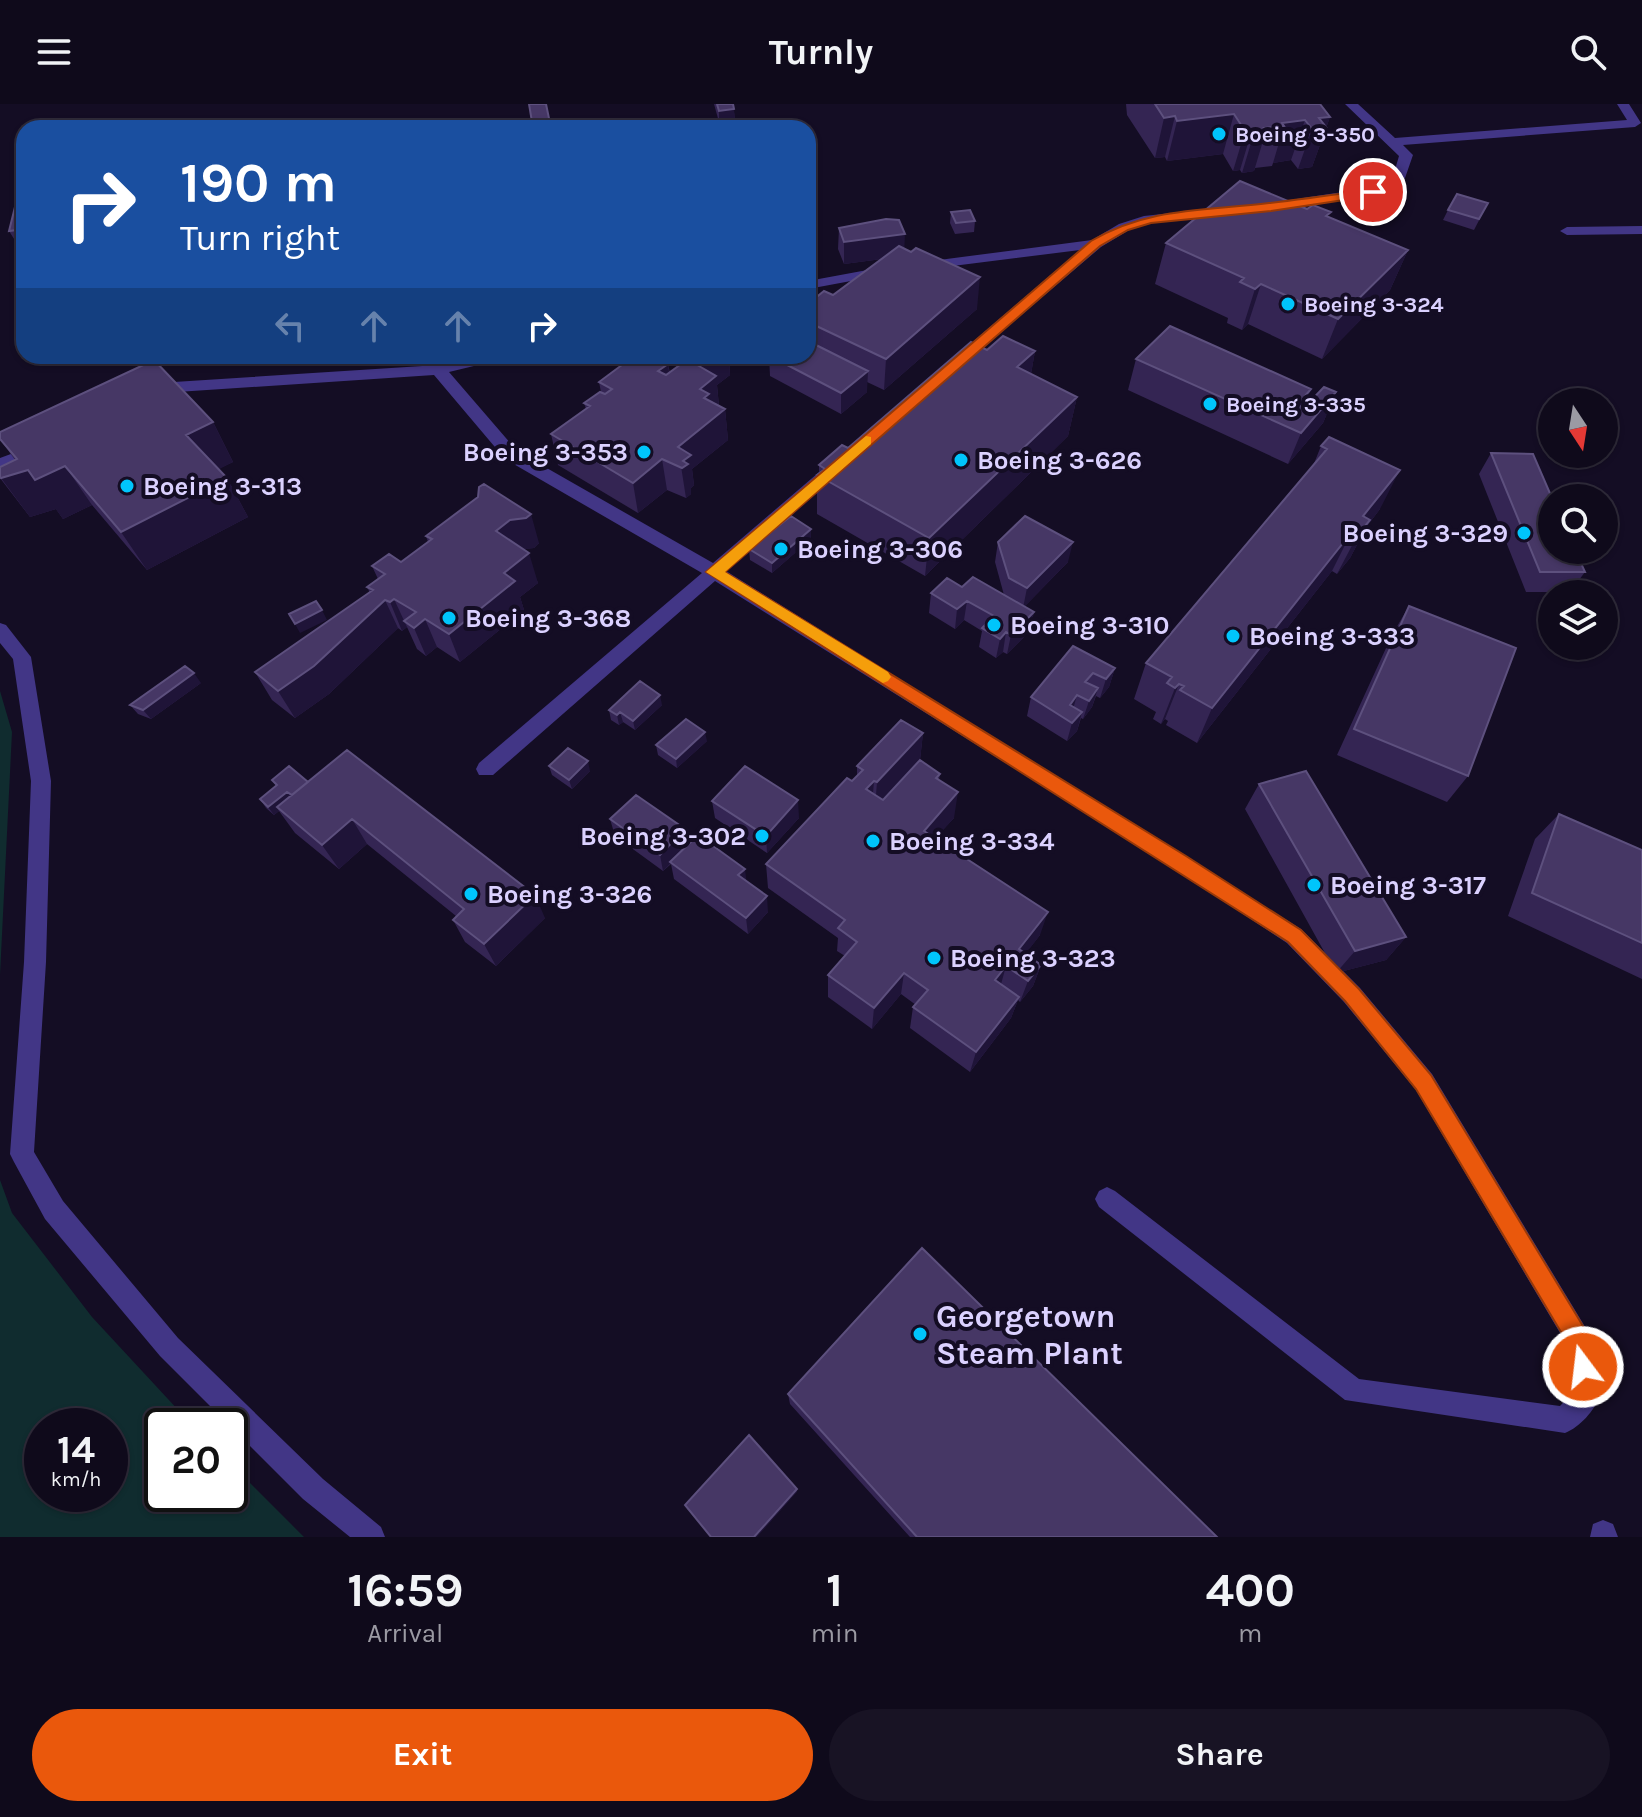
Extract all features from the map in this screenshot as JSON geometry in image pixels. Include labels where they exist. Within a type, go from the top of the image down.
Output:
[{"type":"lane","points":[[941,377],[1096,244],[1124,227],[1149,219],[1373,192],[1400,175],[1406,155],[1351,104]]},
{"type":"lane","points":[[1392,142],[1635,123],[1623,104]]},
{"type":"lane","points":[[1567,231],[1642,230]]},
{"type":"lane","points":[[816,283],[850,275],[1096,244]]},
{"type":"lane","points":[[146,400],[174,387],[438,370],[464,364]]},
{"type":"lane","points":[[438,370],[511,455],[714,572],[1294,936],[1352,995],[1424,1082],[1578,1339],[1587,1396],[1565,1420],[1354,1391],[1107,1199]]},
{"type":"lane","points":[[0,464],[60,440]]},
{"type":"lane","points":[[486,769],[845,459]]},
{"type":"lane","points":[[0,630],[22,657],[41,781],[35,962],[22,1154],[54,1210],[169,1347],[313,1489],[371,1537]]},
{"type":"green space","points":[[0,691],[12,732],[0,975]]},
{"type":"green space","points":[[0,1180],[12,1213],[92,1317],[176,1408],[144,1408],[144,1512],[248,1512],[248,1481],[304,1537],[0,1537]]},
{"type":"building","points":[[529,104],[546,104],[549,120],[532,120]]},
{"type":"building","points":[[717,104],[733,104],[734,109],[719,111]]},
{"type":"building","points":[[1155,104],[1320,104],[1330,117],[1319,118],[1326,127],[1312,129],[1305,120],[1282,123],[1284,126],[1264,128],[1266,131],[1254,133],[1252,130],[1245,131],[1234,114],[1177,121],[1175,116],[1164,118]]},
{"type":"building","points":[[1240,181],[1307,209],[1313,205],[1331,212],[1326,216],[1408,250],[1338,319],[1261,284],[1255,289],[1240,282],[1244,278],[1166,243]]},
{"type":"building","points":[[1457,194],[1488,203],[1479,219],[1448,210]]},
{"type":"building","points":[[15,207],[16,230],[9,231]]},
{"type":"building","points":[[970,210],[975,221],[956,223],[951,212]]},
{"type":"building","points":[[886,219],[899,220],[905,234],[844,242],[839,228]]},
{"type":"building","points":[[899,246],[911,252],[916,248],[980,277],[886,359],[816,326],[816,298],[824,291],[833,295]]},
{"type":"building","points":[[1170,326],[1311,389],[1297,405],[1304,408],[1324,387],[1336,392],[1301,433],[1136,359]]},
{"type":"building","name":"Boeing 3-626","points":[[1003,336],[1035,351],[1017,367],[1077,397],[929,538],[817,475],[825,469],[819,465],[842,445],[848,448],[971,342],[987,350]]},
{"type":"building","points":[[816,345],[868,371],[841,393],[785,364],[816,364]]},
{"type":"building","points":[[145,364],[158,364],[213,422],[186,435],[227,478],[121,532],[65,466],[35,480],[28,470],[1,478],[0,467],[17,459],[0,439],[0,432]]},
{"type":"building","name":"Boeing 3-353","points":[[623,364],[668,364],[658,371],[666,375],[681,364],[702,364],[699,366],[716,376],[700,389],[709,394],[704,398],[725,409],[678,447],[691,455],[683,461],[688,464],[682,468],[662,459],[633,483],[551,434],[590,406],[584,403],[600,392],[605,394],[612,389],[599,382]]},
{"type":"building","name":"Boeing 3-333","points":[[1329,437],[1400,470],[1363,516],[1370,520],[1357,536],[1351,533],[1212,708],[1180,690],[1184,686],[1179,684],[1175,688],[1167,683],[1172,677],[1146,663],[1327,449],[1321,446]]},
{"type":"building","points":[[1491,453],[1533,454],[1546,484],[1538,484],[1538,564],[1581,564],[1585,572],[1540,572]]},
{"type":"building","points":[[484,484],[531,514],[526,518],[510,520],[496,531],[529,553],[504,573],[515,581],[449,634],[425,619],[414,628],[404,621],[416,612],[394,599],[390,602],[385,600],[314,666],[278,691],[255,672],[373,590],[367,587],[385,574],[372,566],[389,554],[401,562],[432,539],[426,536],[478,497],[479,487]]},
{"type":"building","points":[[791,516],[811,529],[772,563],[749,549]]},
{"type":"building","points":[[1025,516],[1073,542],[1027,588],[1009,578],[998,542]]},
{"type":"building","points":[[973,577],[1034,612],[1011,635],[1006,632],[1000,639],[982,628],[994,616],[967,601],[957,609],[931,593],[947,578],[962,587]]},
{"type":"building","points":[[316,601],[322,610],[295,624],[289,614]]},
{"type":"building","points":[[1409,606],[1516,648],[1468,776],[1354,729]]},
{"type":"building","points":[[1073,646],[1115,668],[1106,679],[1093,673],[1085,682],[1098,688],[1089,701],[1077,695],[1070,705],[1082,712],[1072,723],[1031,697]]},
{"type":"building","points":[[185,666],[194,673],[143,710],[130,705]]},
{"type":"building","points":[[640,681],[660,695],[633,721],[620,712],[617,715],[609,710]]},
{"type":"building","points":[[686,719],[705,732],[676,759],[656,745]]},
{"type":"building","points":[[901,720],[923,733],[877,782],[874,781],[866,789],[883,800],[920,760],[940,774],[936,778],[958,792],[924,831],[1048,912],[1019,949],[1041,965],[1028,981],[1006,966],[995,980],[1019,997],[976,1052],[913,1007],[928,990],[904,973],[874,1008],[828,975],[857,942],[838,928],[845,920],[766,864],[847,778],[852,781],[863,770],[857,766]]},
{"type":"building","points":[[568,748],[588,761],[569,780],[549,766]]},
{"type":"building","name":"Boeing 3-326","points":[[347,750],[535,895],[484,944],[453,920],[464,909],[352,819],[322,845],[277,807]]},
{"type":"building","points":[[289,766],[308,782],[292,795],[287,792],[268,807],[260,799],[277,785],[272,780]]},
{"type":"building","points":[[745,766],[798,800],[766,836],[712,801]]},
{"type":"building","points":[[1306,771],[1406,937],[1355,951],[1259,784]]},
{"type":"building","points":[[636,795],[685,829],[660,855],[610,819]]},
{"type":"building","points":[[1559,814],[1642,850],[1642,943],[1532,893]]},
{"type":"building","points":[[698,835],[745,869],[738,875],[767,896],[746,918],[670,862]]},
{"type":"building","name":"Georgetown Steam Plant","points":[[922,1248],[1217,1537],[917,1537],[788,1394]]},
{"type":"building","points":[[749,1435],[797,1489],[754,1537],[711,1537],[685,1505]]},
{"type":"slow traffic","points":[[866,441],[714,572],[883,677]]},
{"type":"place","name":"Boeing 3-350","points":[[1219,134]]},
{"type":"place","name":"Boeing 3-324","points":[[1288,304]]},
{"type":"place","name":"Boeing 3-335","points":[[1210,404]]},
{"type":"place","name":"Boeing 3-353","points":[[644,452]]},
{"type":"place","name":"Boeing 3-626","points":[[961,460]]},
{"type":"place","name":"Boeing 3-313","points":[[127,486]]},
{"type":"place","name":"Boeing 3-329","points":[[1524,533]]},
{"type":"place","name":"Boeing 3-306","points":[[781,549]]},
{"type":"place","name":"Boeing 3-368","points":[[449,618]]},
{"type":"place","name":"Boeing 3-310","points":[[994,625]]},
{"type":"place","name":"Boeing 3-333","points":[[1233,636]]},
{"type":"place","name":"Boeing 3-302","points":[[762,836]]},
{"type":"place","name":"Boeing 3-334","points":[[873,841]]},
{"type":"place","name":"Boeing 3-317","points":[[1314,885]]},
{"type":"place","name":"Boeing 3-326","points":[[471,894]]},
{"type":"place","name":"Boeing 3-323","points":[[934,958]]},
{"type":"place","name":"Georgetown Steam Plant","points":[[920,1334]]},
{"type":"route","points":[[1373,192],[1338,199],[1149,219],[1124,227],[1096,244],[714,572],[1294,936],[1352,995],[1424,1082],[1578,1339],[1583,1367]]}]
